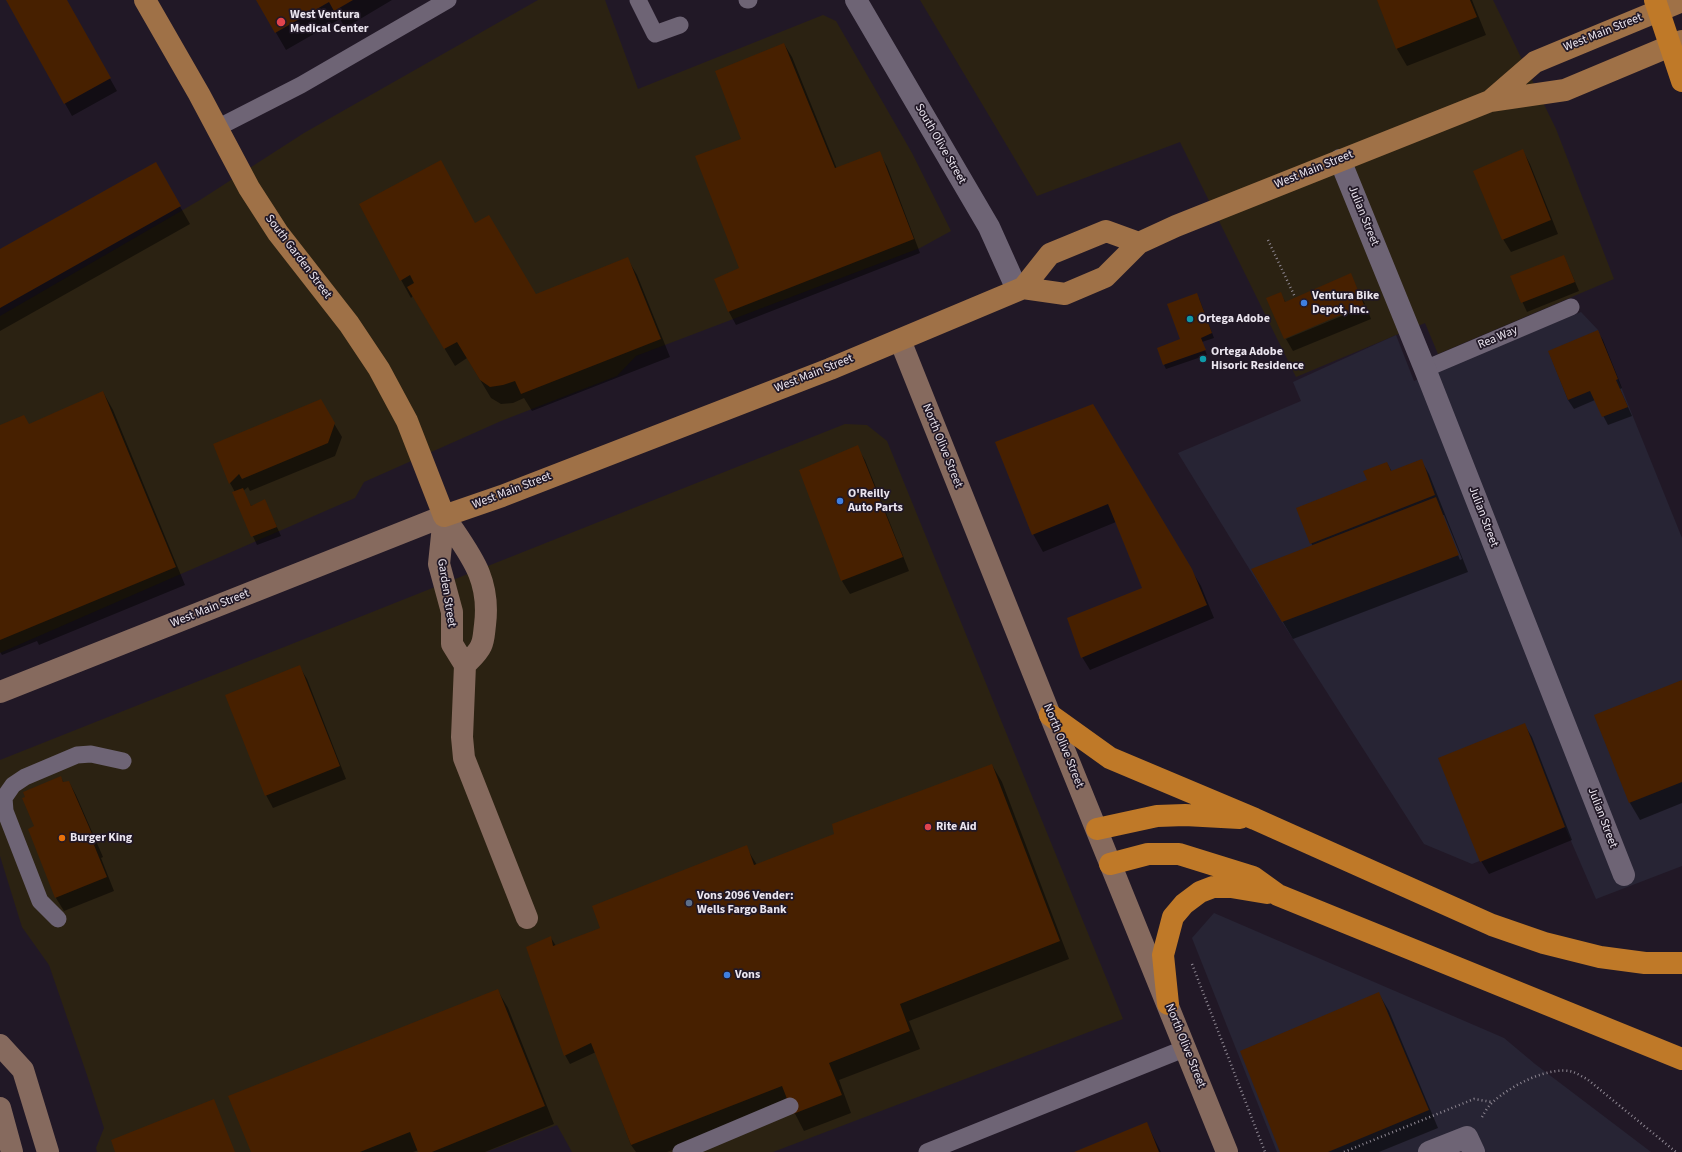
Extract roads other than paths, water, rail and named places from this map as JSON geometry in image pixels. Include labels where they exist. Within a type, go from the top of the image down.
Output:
[{"type":"highway","points":[[1655,0],[1682,81]]},
{"type":"highway","points":[[1050,715],[1110,758],[1255,819],[1492,925],[1544,943],[1600,957],[1645,963],[1682,963]]},
{"type":"highway","points":[[1097,829],[1157,816],[1185,815],[1255,819]]},
{"type":"highway","points":[[1110,864],[1148,854],[1178,854],[1253,877],[1278,895]]},
{"type":"highway","points":[[1168,1004],[1163,955],[1173,916],[1184,904],[1200,892],[1213,887],[1231,887],[1278,895],[1682,1059]]},
{"type":"main road","name":"South Garden Street","points":[[145,0],[249,188],[278,233],[349,324],[380,369],[407,421],[444,516]]},
{"type":"main road","name":"West Main Street","points":[[1490,101],[1535,62],[1682,1]]},
{"type":"main road","name":"West Main Street","points":[[1023,288],[1065,294],[1105,277],[1139,244],[1176,226],[1490,101],[1565,90],[1682,41]]},
{"type":"main road","name":"West Main Street","points":[[0,692],[444,516],[502,496],[830,369],[900,340],[1023,288],[1050,254],[1106,231],[1139,244]]},
{"type":"main road","name":"North Olive Street","points":[[900,340],[1227,1152]]},
{"type":"main road","points":[[444,516],[476,565],[481,577],[486,598],[485,620],[481,647],[465,665],[462,738],[464,758],[527,918]]},
{"type":"main road","name":"Garden Street","points":[[444,516],[439,564],[452,612],[452,644],[465,665]]},
{"type":"main road","points":[[0,1045],[23,1070],[48,1152]]},
{"type":"main road","points":[[0,1048],[22,1109],[28,1113],[36,1113]]},
{"type":"main road","points":[[0,1108],[12,1152]]},
{"type":"street","name":"South Olive Street","points":[[856,0],[989,227],[1015,285],[1023,288]]},
{"type":"street","name":"Julian Street","points":[[1340,160],[1425,369],[1624,875]]},
{"type":"street","points":[[1429,1152],[1470,1144]]},
{"type":"lane","points":[[217,128],[301,85],[448,0]]},
{"type":"lane","points":[[638,0],[655,34],[680,25]]},
{"type":"lane","name":"Rea Way","points":[[1425,369],[1571,307]]},
{"type":"lane","points":[[58,919],[40,901],[5,811],[4,798],[13,785],[25,777],[77,755],[91,754],[123,761]]},
{"type":"lane","points":[[927,1152],[1186,1048]]},
{"type":"lane","points":[[681,1152],[790,1106]]},
{"type":"place","name":"West Ventura Medical Center","points":[[281,22]]},
{"type":"place","name":"Ventura Bike Depot, Inc.","points":[[1304,303]]},
{"type":"place","name":"Ortega Adobe","points":[[1190,319]]},
{"type":"place","name":"Ortega Adobe Hisoric Residence","points":[[1203,359]]},
{"type":"place","name":"O'Reilly Auto Parts","points":[[840,501]]},
{"type":"place","name":"Rite Aid","points":[[928,827]]},
{"type":"place","name":"Burger King","points":[[62,838]]},
{"type":"place","name":"Vons 2096 Vender: Wells Fargo Bank","points":[[689,903]]},
{"type":"place","name":"Vons","points":[[727,975]]}]
